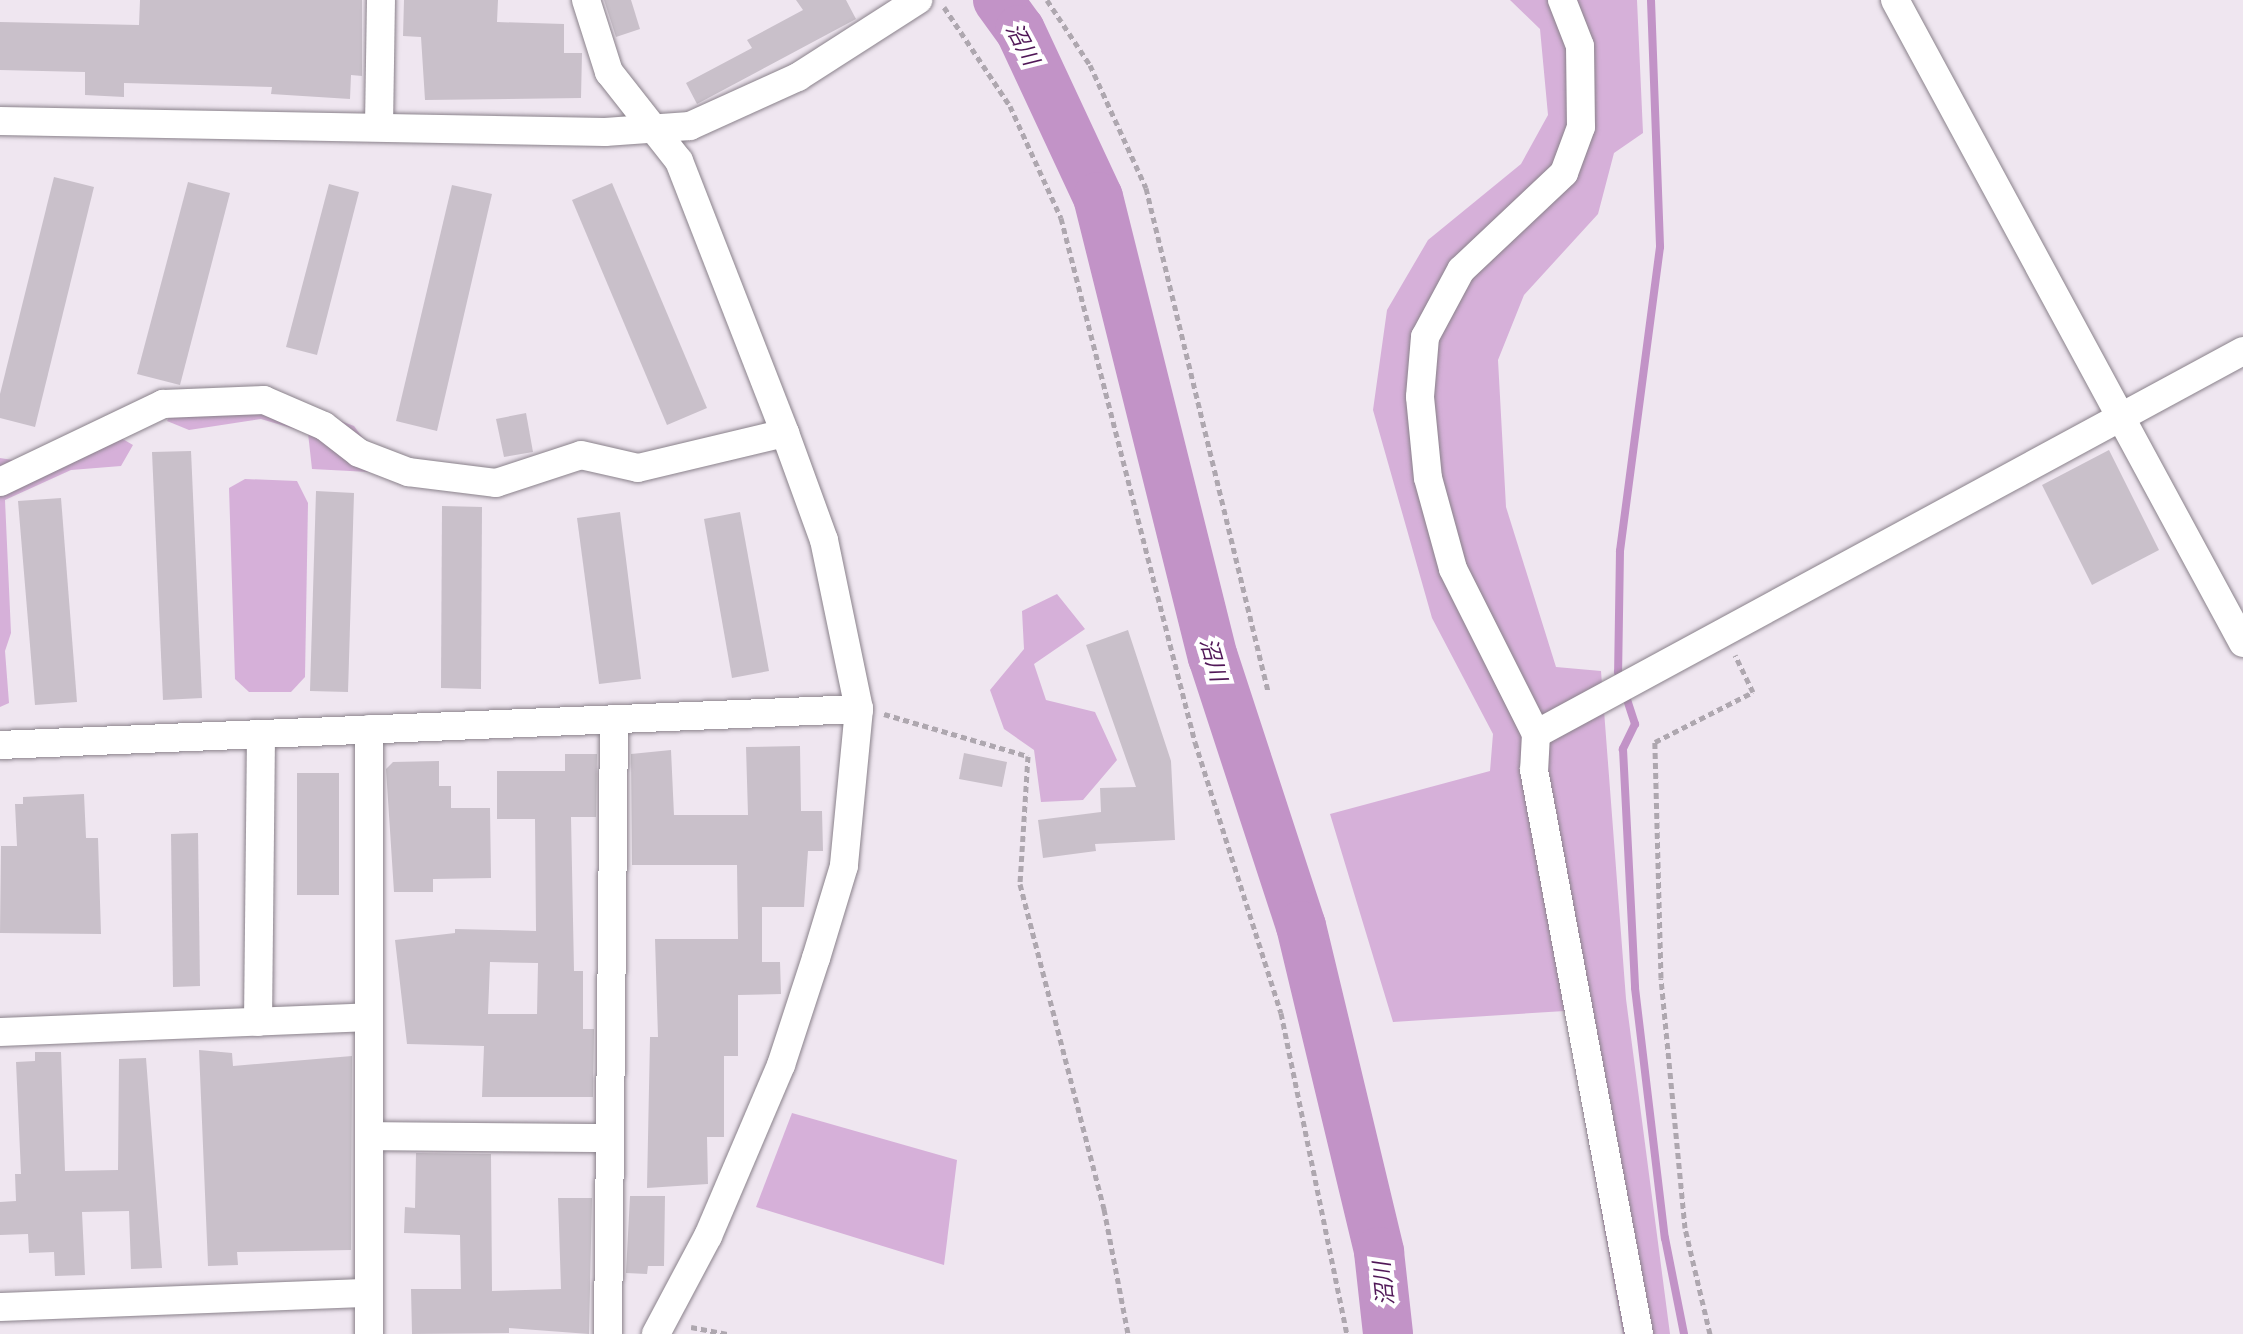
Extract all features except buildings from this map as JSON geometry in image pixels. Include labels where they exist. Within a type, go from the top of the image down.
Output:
[{"type":"street","points":[[379,126],[381,0]]},
{"type":"street","points":[[586,0],[609,72],[649,129],[679,161],[785,433],[824,540],[859,709],[844,866],[816,958],[781,1065],[659,1329]]},
{"type":"street","points":[[0,121],[649,129],[690,126],[798,77],[918,0]]},
{"type":"street","points":[[1562,0],[1580,59],[1581,127],[1564,173],[1461,270],[1425,337],[1420,397],[1428,478],[1453,569],[1536,734],[1534,770],[1639,1334]]},
{"type":"street","points":[[1895,0],[2243,643]]},
{"type":"street","points":[[1536,734],[2243,351]]},
{"type":"street","points":[[0,482],[163,404],[264,400],[324,426],[359,453],[408,472],[496,483],[581,455],[638,468],[785,433]]},
{"type":"street","points":[[0,745],[859,709]]},
{"type":"street","points":[[608,1334],[614,719]]},
{"type":"street","points":[[369,729],[369,1334]]},
{"type":"street","points":[[258,1022],[261,734]]},
{"type":"street","points":[[0,1032],[369,1017]]},
{"type":"street","points":[[370,1136],[609,1138]]},
{"type":"street","points":[[0,1307],[369,1293]]},
{"type":"path","points":[[939,0],[1010,106],[1061,218],[1195,742],[1281,1013],[1347,1334]]},
{"type":"path","points":[[1047,0],[1090,65],[1146,188],[1268,691]]},
{"type":"path","points":[[1710,1334],[1685,1228],[1661,978],[1655,742],[1753,692],[1724,632]]},
{"type":"path","points":[[859,709],[1028,756],[1020,884],[1104,1209],[1128,1334]]},
{"type":"path","points":[[659,1329],[727,1334]]},
{"type":"shaded area","points":[[1510,0],[1637,0],[1643,133],[1614,153],[1598,214],[1524,295],[1498,360],[1506,507],[1556,667],[1601,671],[1626,999],[1670,1334],[1623,1334],[1565,1011],[1393,1022],[1330,814],[1490,771],[1493,734],[1432,618],[1373,410],[1387,310],[1428,240],[1521,164],[1548,115],[1540,29]]},
{"type":"shaded area","points":[[260,390],[354,426],[374,453],[369,472],[312,469],[308,433],[261,419],[189,430],[167,421],[178,401]]},
{"type":"shaded area","points":[[114,434],[133,445],[121,466],[71,470],[5,500],[11,633],[5,651],[9,703],[0,707],[0,458],[50,466]]},
{"type":"shaded area","points":[[245,479],[297,481],[308,503],[305,677],[291,692],[249,692],[235,679],[229,488]]},
{"type":"shaded area","points":[[1057,594],[1085,629],[1034,664],[1046,700],[1095,712],[1117,760],[1083,800],[1041,802],[1034,750],[1004,729],[990,690],[1024,649],[1022,611]]},
{"type":"shaded area","points":[[792,1113],[957,1160],[944,1265],[756,1207]]},
{"type":"waterway","name":"沼川","points":[[998,0],[1020,30],[1098,197],[1213,657],[1301,926],[1379,1252],[1388,1334]]},
{"type":"waterway","points":[[1651,0],[1660,247],[1620,551],[1618,672],[1635,724],[1623,749],[1635,988],[1665,1238],[1684,1334]]}]
